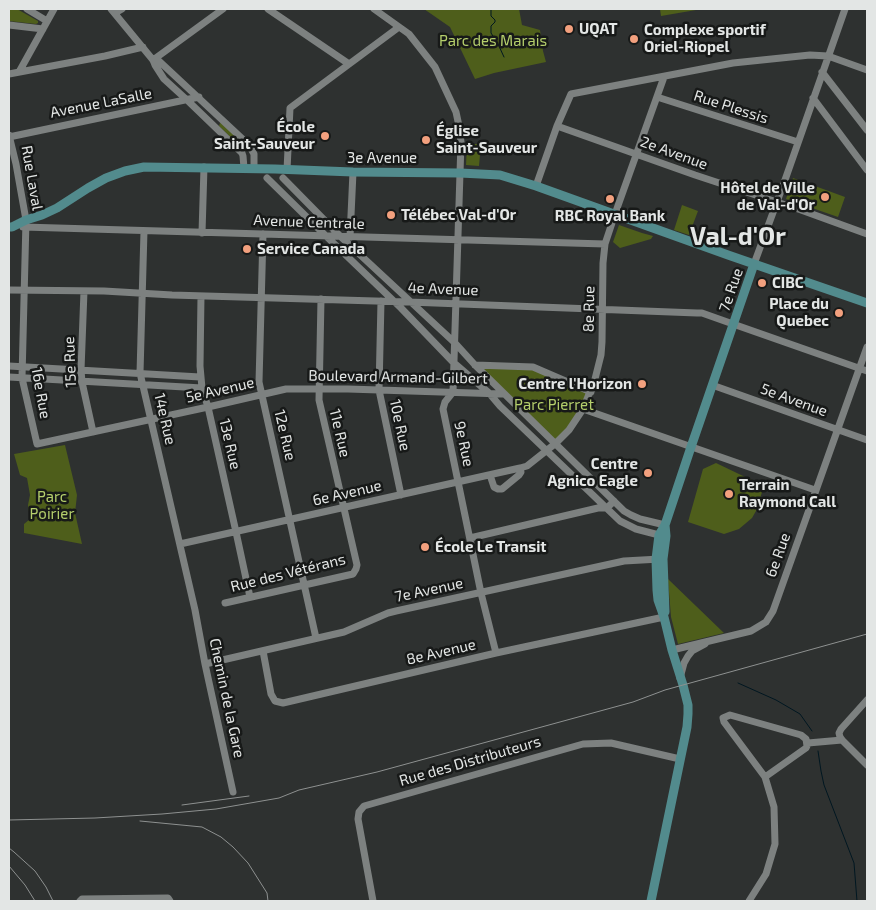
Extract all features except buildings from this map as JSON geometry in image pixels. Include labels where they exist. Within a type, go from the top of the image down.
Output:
[{"type":"main road","name":"3e Avenue","points":[[11,227],[26,224],[57,208],[106,178],[144,166],[244,168],[285,174],[353,172],[460,173],[500,176],[536,186],[867,303]]},
{"type":"main road","name":"7e Rue","points":[[651,901],[687,727],[688,714],[688,705],[656,590],[660,559],[666,536],[666,525],[690,447],[754,264]]},
{"type":"main road","name":"7e Rue","points":[[660,559],[659,535],[666,525]]},
{"type":"street","points":[[27,9],[47,21]]},
{"type":"street","points":[[19,72],[54,9]]},
{"type":"street","points":[[153,60],[223,9]]},
{"type":"street","points":[[268,9],[349,64]]},
{"type":"street","name":"9e Rue","points":[[374,9],[409,34],[435,67],[456,112],[459,126],[460,173],[453,392],[445,402],[443,409],[481,593],[496,653]]},
{"type":"street","name":"7e Rue","points":[[754,264],[845,9]]},
{"type":"street","points":[[116,10],[153,60],[164,79],[242,153],[244,156],[244,168]]},
{"type":"street","points":[[9,25],[43,30]]},
{"type":"street","points":[[399,26],[290,108],[285,174],[289,184],[341,237],[455,344],[503,394],[556,443],[624,511],[640,519],[666,525]]},
{"type":"street","points":[[9,74],[143,47]]},
{"type":"street","points":[[536,186],[557,126],[571,94],[733,63],[810,55],[828,56],[867,70]]},
{"type":"street","points":[[153,60],[159,61],[249,145],[254,154],[254,169]]},
{"type":"street","points":[[822,72],[867,130]]},
{"type":"street","name":"8e Rue","points":[[490,475],[494,487],[502,489],[520,475],[520,468],[527,466],[547,451],[569,430],[583,409],[591,392],[601,355],[605,244],[614,214],[664,77]]},
{"type":"street","name":"Avenue LaSalle","points":[[9,136],[199,97]]},
{"type":"street","name":"Rue Plessis","points":[[657,97],[798,142]]},
{"type":"street","points":[[813,98],[867,170]]},
{"type":"street","name":"2e Avenue","points":[[557,126],[867,234]]},
{"type":"street","name":"Rue Laval","points":[[9,136],[26,224]]},
{"type":"street","points":[[202,233],[204,167]]},
{"type":"street","points":[[350,237],[353,172]]},
{"type":"street","points":[[267,178],[454,363],[489,393],[500,406],[620,521],[629,526],[659,535]]},
{"type":"street","points":[[280,191],[289,184]]},
{"type":"street","name":"Avenue Centrale","points":[[26,224],[144,231],[605,244]]},
{"type":"street","name":"16e Rue","points":[[26,224],[22,378],[37,444]]},
{"type":"street","name":"14e Rue","points":[[144,231],[140,373],[195,610]]},
{"type":"street","name":"12e Rue","points":[[263,234],[259,371],[261,395],[316,638]]},
{"type":"street","name":"4e Avenue","points":[[9,290],[393,301],[702,313],[863,370]]},
{"type":"street","name":"15e Rue","points":[[84,291],[81,370],[93,432]]},
{"type":"street","name":"13e Rue","points":[[201,296],[200,377],[250,597]]},
{"type":"street","name":"11e Rue","points":[[321,300],[319,400],[357,565],[356,569]]},
{"type":"street","name":"10e Rue","points":[[381,301],[379,390],[402,495]]},
{"type":"street","name":"6e Rue","points":[[672,650],[751,631],[766,622],[773,611],[815,490],[863,370],[867,347]]},
{"type":"street","points":[[474,365],[533,367],[591,392]]},
{"type":"street","points":[[9,366],[200,377]]},
{"type":"street","points":[[9,377],[202,388]]},
{"type":"street","name":"5e Avenue","points":[[712,385],[867,440]]},
{"type":"street","name":"5e Avenue","points":[[37,444],[291,389]]},
{"type":"street","name":"Boulevard Armand-Gilbert","points":[[291,389],[503,394]]},
{"type":"street","points":[[583,409],[815,490]]},
{"type":"street","name":"6e Avenue","points":[[180,544],[520,468]]},
{"type":"street","points":[[470,538],[598,508],[606,508],[614,501]]},
{"type":"street","name":"7e Avenue","points":[[205,664],[344,632],[388,613],[624,561],[660,559]]},
{"type":"street","name":"Rue des Vétérans","points":[[225,603],[353,574],[356,569]]},
{"type":"street","name":"Chemin de la Gare","points":[[195,610],[233,792]]},
{"type":"street","name":"8e Avenue","points":[[263,651],[271,694],[275,701],[283,703],[496,653],[664,617]]},
{"type":"street","points":[[680,678],[688,656],[699,647],[715,640]]},
{"type":"street","points":[[867,700],[841,729],[840,737],[867,765]]},
{"type":"street","points":[[749,901],[766,874],[775,844],[774,807],[765,777],[724,722],[723,718],[730,715],[801,735],[808,743]]},
{"type":"street","points":[[808,743],[842,740]]},
{"type":"street","name":"Rue des Distributeurs","points":[[372,901],[358,819],[359,812],[364,806],[583,744],[611,743],[680,760]]},
{"type":"street","points":[[765,777],[806,748],[808,743]]},
{"type":"street","points":[[80,901],[82,899],[159,898],[168,898],[170,901]]},
{"type":"green space","points":[[9,9],[17,9],[38,21],[38,23],[9,21]]},
{"type":"green space","name":"Parc des Marais","points":[[424,9],[519,9],[522,25],[540,30],[546,62],[475,79],[450,27]]},
{"type":"green space","points":[[660,9],[702,9],[661,16]]},
{"type":"green space","points":[[220,123],[224,124],[248,149],[245,151],[219,126]]},
{"type":"green space","points":[[467,144],[481,144],[479,166],[466,165]]},
{"type":"green space","points":[[793,178],[845,197],[838,217],[786,199]]},
{"type":"green space","points":[[682,205],[698,211],[689,235],[674,230]]},
{"type":"green space","points":[[619,225],[653,236],[651,239],[620,248],[613,242]]},
{"type":"green space","name":"Parc Pierret","points":[[475,365],[533,367],[591,392],[583,409],[556,443]]},
{"type":"green space","name":"Parc Poirier","points":[[65,445],[77,495],[75,513],[82,544],[24,533],[24,524],[30,519],[28,505],[30,495],[27,478],[20,475],[14,454]]},
{"type":"green space","name":"Terrain Raymond Call","points":[[716,463],[764,486],[752,518],[739,529],[724,534],[688,522],[703,469]]},
{"type":"green space","points":[[668,579],[724,633],[678,644],[671,617]]},
{"type":"waterway","points":[[491,9],[491,16],[495,20],[491,26],[491,33],[504,57]]},
{"type":"waterway","points":[[738,683],[776,700],[800,714],[812,731]]},
{"type":"waterway","points":[[818,751],[824,785],[854,863],[857,901]]},
{"type":"railway","points":[[9,820],[162,814],[216,809],[279,798],[299,790],[377,772],[633,702],[665,690],[867,634]]},
{"type":"railway","points":[[182,805],[249,796]]},
{"type":"railway","points":[[140,821],[202,827],[221,837],[248,863],[267,893],[268,901]]},
{"type":"railway","points":[[9,848],[35,871],[53,901]]},
{"type":"railway","points":[[9,866],[25,885],[35,901]]},
{"type":"place","name":"UQAT","points":[[569,29]]},
{"type":"place","name":"Complexe sportif Oriel-Riopel","points":[[634,39]]},
{"type":"place","name":"École Saint-Sauveur","points":[[325,136]]},
{"type":"place","name":"Église Saint-Sauveur","points":[[426,140]]},
{"type":"place","name":"Hôtel de Ville de Val-d'Or","points":[[825,197]]},
{"type":"place","name":"RBC Royal Bank","points":[[610,199]]},
{"type":"place","name":"Télébec Val-d'Or","points":[[391,215]]},
{"type":"place","name":"Service Canada","points":[[247,249]]},
{"type":"place","name":"CIBC","points":[[762,283]]},
{"type":"place","name":"Place du Quebec","points":[[839,313]]},
{"type":"place","name":"Centre l'Horizon","points":[[642,384]]},
{"type":"place","name":"Centre Agnico Eagle","points":[[648,473]]},
{"type":"place","name":"Terrain Raymond Call","points":[[729,494]]},
{"type":"place","name":"École Le Transit","points":[[425,547]]},
{"type":"district","name":"Val-d'Or","points":[[738,237]]}]
